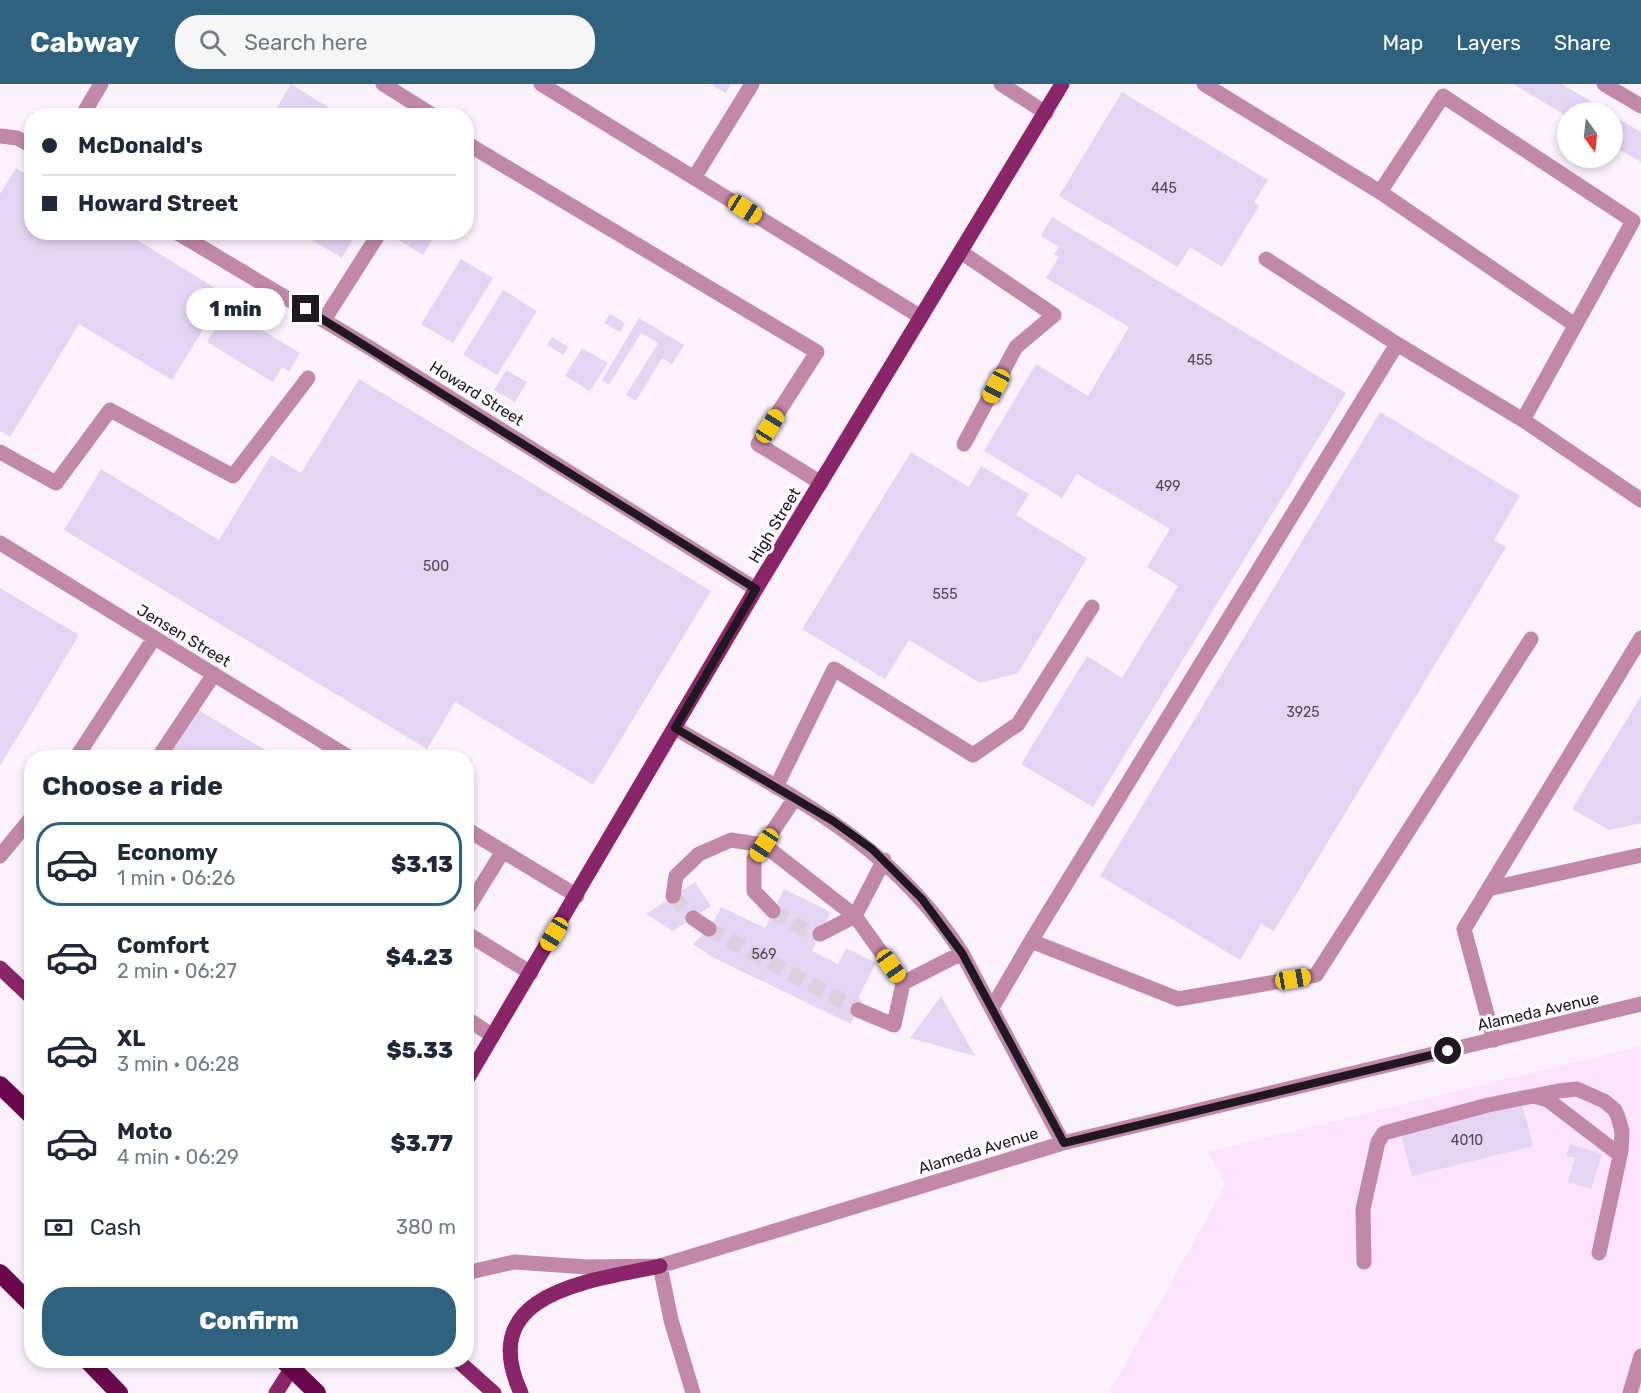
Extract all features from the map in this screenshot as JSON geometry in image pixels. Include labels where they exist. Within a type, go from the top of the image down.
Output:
[{"type":"highway","points":[[0,1085],[24,1108]]},
{"type":"highway","points":[[0,1273],[24,1297]]},
{"type":"highway","points":[[95,1368],[119,1393]]},
{"type":"highway","points":[[291,1368],[317,1393]]},
{"type":"main road","name":"High Street","points":[[474,1068],[756,589],[1062,84]]},
{"type":"main road","points":[[0,968],[24,990]]},
{"type":"main road","points":[[521,1393],[509,1356],[513,1335],[521,1318],[539,1300],[559,1289],[660,1266]]},
{"type":"main road","points":[[276,1393],[292,1368]]},
{"type":"main road","points":[[466,1368],[494,1393]]},
{"type":"street","points":[[87,108],[101,84]]},
{"type":"street","points":[[383,84],[421,108]]},
{"type":"street","points":[[542,84],[921,317]]},
{"type":"street","points":[[694,178],[752,84]]},
{"type":"street","points":[[1001,84],[1046,113]]},
{"type":"street","points":[[1204,84],[1380,192],[1575,325]]},
{"type":"street","points":[[1604,84],[1641,106]]},
{"type":"street","points":[[1380,192],[1443,96],[1633,221],[1523,420]]},
{"type":"street","points":[[0,136],[17,138],[24,142]]},
{"type":"street","points":[[474,147],[817,352],[758,444],[821,483]]},
{"type":"street","name":"Howard Street","points":[[189,240],[324,320],[756,589]]},
{"type":"street","points":[[324,320],[375,240]]},
{"type":"street","points":[[961,252],[1054,315],[1016,347],[964,444]]},
{"type":"street","points":[[1266,259],[1397,344],[1523,420],[1641,500]]},
{"type":"street","points":[[993,1008],[1031,941],[1397,344]]},
{"type":"street","points":[[0,452],[56,483],[110,410],[233,477],[308,378]]},
{"type":"street","name":"Jensen Street","points":[[0,543],[337,750]]},
{"type":"street","points":[[776,787],[834,669],[973,755],[1018,724],[1092,607]]},
{"type":"street","points":[[81,750],[154,638]]},
{"type":"street","points":[[1494,1040],[1464,929],[1641,638]]},
{"type":"street","points":[[1031,941],[1178,999],[1316,975],[1531,639]]},
{"type":"street","points":[[163,750],[214,674]]},
{"type":"street","points":[[675,728],[833,821],[884,860],[922,899],[962,953],[1064,1143]]},
{"type":"street","points":[[774,911],[754,891],[754,859],[795,798]]},
{"type":"street","points":[[0,856],[24,827]]},
{"type":"street","points":[[474,834],[577,896]]},
{"type":"street","points":[[673,896],[676,876],[699,854],[731,840],[764,845],[855,916],[903,983],[894,1024],[858,1010]]},
{"type":"street","points":[[474,891],[503,851]]},
{"type":"street","points":[[1488,889],[1641,855]]},
{"type":"street","points":[[820,934],[855,916],[884,860]]},
{"type":"street","points":[[693,918],[710,928]]},
{"type":"street","points":[[474,938],[531,973]]},
{"type":"street","points":[[903,983],[962,953]]},
{"type":"street","name":"Alameda Avenue","points":[[474,1272],[514,1262],[598,1267],[660,1266],[1064,1143],[1641,1004]]},
{"type":"street","points":[[474,1023],[493,1036]]},
{"type":"street","points":[[1364,1262],[1363,1209],[1378,1142],[1384,1133],[1533,1096],[1577,1089],[1604,1101],[1615,1110],[1622,1131],[1620,1155],[1599,1253]]},
{"type":"street","points":[[1533,1096],[1548,1100],[1620,1155]]},
{"type":"street","points":[[660,1266],[671,1320],[693,1393]]},
{"type":"street","points":[[1630,1393],[1641,1356]]},
{"type":"shaded area","points":[[1641,1046],[1641,1393],[1109,1393],[1226,1184],[1208,1152]]},
{"type":"building","points":[[291,84],[329,108],[277,108]]},
{"type":"building","points":[[710,84],[731,84],[726,93]]},
{"type":"building","points":[[1513,84],[1562,84],[1592,102],[1557,102],[1557,110]]},
{"type":"building","points":[[1122,92],[1268,180],[1254,202],[1259,206],[1222,267],[1190,247],[1178,267],[1059,196]]},
{"type":"building","points":[[1623,121],[1641,132],[1641,162],[1623,151]]},
{"type":"building","points":[[16,168],[24,172],[24,240],[137,240],[225,294],[172,380],[79,324],[10,437],[0,431],[0,194]]},
{"type":"building","points":[[1052,217],[1346,393],[1093,807],[1021,764],[1087,656],[1122,678],[1178,586],[1147,567],[1170,529],[1077,474],[1062,498],[984,451],[1036,364],[1088,396],[1129,327],[1046,278],[1059,257],[1054,254],[1059,247],[1041,236]]},
{"type":"building","points":[[312,240],[352,240],[342,258]]},
{"type":"building","points":[[398,240],[432,240],[423,255]]},
{"type":"building","points":[[461,259],[493,278],[453,343],[421,324]]},
{"type":"building","points":[[503,290],[537,311],[497,375],[463,355]]},
{"type":"building","points":[[227,309],[300,353],[289,371],[282,367],[273,382],[207,342]]},
{"type":"building","points":[[610,314],[625,323],[620,332],[604,323]]},
{"type":"building","points":[[639,318],[684,345],[672,364],[662,358],[636,401],[626,395],[658,343],[641,333],[609,385],[602,380]]},
{"type":"building","points":[[552,337],[568,347],[563,355],[547,345]]},
{"type":"building","points":[[582,348],[608,363],[590,391],[565,376]]},
{"type":"building","points":[[506,370],[527,382],[515,402],[494,390]]},
{"type":"building","points":[[359,379],[711,591],[593,785],[455,702],[427,749],[64,530],[101,469],[219,540],[271,455],[301,473]]},
{"type":"building","points":[[1380,412],[1520,496],[1494,540],[1506,547],[1274,931],[1261,924],[1240,960],[1100,876]]},
{"type":"building","points":[[911,452],[969,487],[981,466],[1029,494],[1016,515],[1087,558],[1018,673],[980,683],[909,640],[885,679],[802,629]]},
{"type":"building","points":[[0,588],[79,635],[0,766]]},
{"type":"building","points":[[1641,696],[1641,823],[1609,830],[1572,809]]},
{"type":"building","points":[[197,709],[265,750],[172,750]]},
{"type":"building","points":[[695,882],[711,906],[673,931],[646,914]]},
{"type":"building","points":[[784,889],[831,912],[812,951],[838,964],[846,948],[876,963],[858,998],[862,1000],[851,1024],[714,958],[693,944],[711,927],[721,907],[765,928]]},
{"type":"building","points":[[941,996],[975,1056],[910,1038]]},
{"type":"building","points":[[1522,1104],[1533,1146],[1412,1176],[1401,1134]]},
{"type":"building","points":[[1570,1144],[1602,1154],[1591,1189],[1568,1182],[1575,1158],[1566,1156]]},
{"type":"tunnel","points":[[673,896],[693,918]]},
{"type":"tunnel","points":[[773,911],[805,930],[820,934]]},
{"type":"tunnel","points":[[709,929],[858,1010]]},
{"type":"route","points":[[306,309],[756,589],[675,728],[833,821],[872,849],[900,874],[945,927],[962,953],[1064,1143],[1448,1051]]}]
